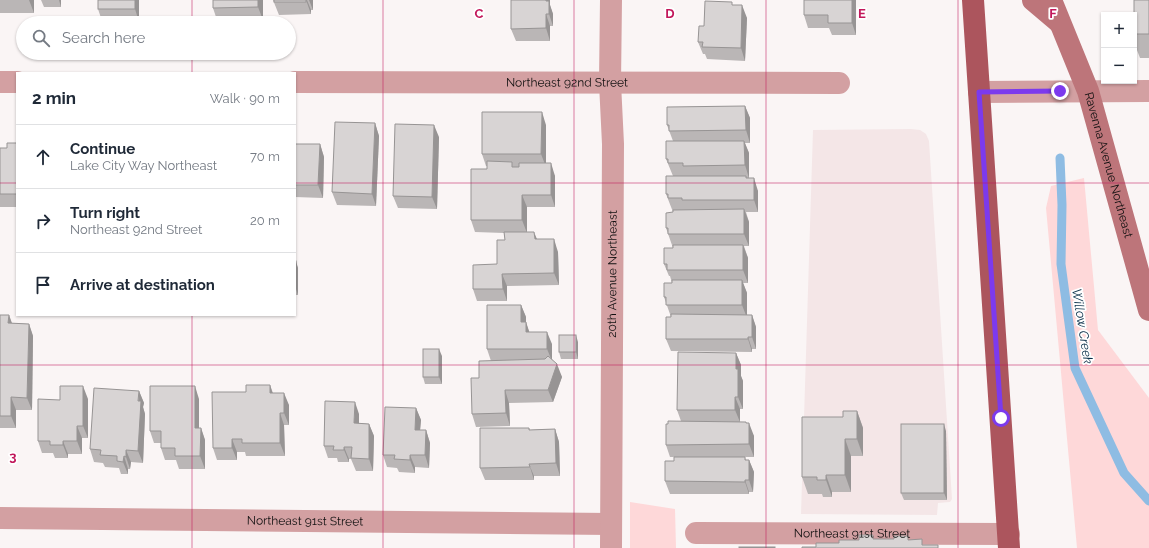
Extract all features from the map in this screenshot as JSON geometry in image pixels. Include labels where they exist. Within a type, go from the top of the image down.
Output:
[{"type":"main road","points":[[973,0],[1009,541]]},
{"type":"main road","name":"Ravenna Avenue Northeast","points":[[1033,0],[1060,23]]},
{"type":"main road","name":"Ravenna Avenue Northeast","points":[[1051,0],[1088,90],[1149,310]]},
{"type":"main road","name":"Ravenna Avenue Northeast","points":[[1060,23],[1061,0]]},
{"type":"street","name":"20th Avenue Northeast","points":[[610,548],[613,144],[610,83],[611,0]]},
{"type":"street","points":[[0,82],[16,82]]},
{"type":"street","name":"Northeast 92nd Street","points":[[296,82],[839,83]]},
{"type":"street","points":[[979,92],[1088,90],[1149,91]]},
{"type":"street","name":"Northeast 91st Street","points":[[0,518],[611,524]]},
{"type":"street","name":"Northeast 91st Street","points":[[696,533],[1009,541]]},
{"type":"shaded area","points":[[813,130],[920,130],[926,134],[929,141],[952,499],[950,502],[938,503],[937,515],[801,514]]},
{"type":"shaded area","points":[[1084,178],[1098,330],[1149,398],[1149,548],[1077,548],[1046,208],[1051,186]]},
{"type":"shaded area","points":[[630,502],[675,509],[676,548],[630,548]]},
{"type":"building","points":[[98,0],[135,0],[135,9],[98,9]]},
{"type":"building","points":[[213,0],[258,0],[258,7],[213,8]]},
{"type":"building","points":[[274,0],[306,0],[306,2],[274,2]]},
{"type":"building","points":[[511,0],[549,1],[549,14],[546,14],[546,28],[511,29]]},
{"type":"building","points":[[804,0],[852,0],[852,23],[828,23],[828,15],[804,15]]},
{"type":"building","points":[[1134,0],[1149,0],[1149,34],[1137,34],[1137,12],[1134,12]]},
{"type":"building","points":[[705,1],[732,2],[732,5],[742,5],[741,48],[702,47],[703,42],[698,42],[699,26],[704,26]]},
{"type":"building","points":[[745,106],[746,130],[669,131],[669,125],[667,125],[667,107]]},
{"type":"building","points":[[482,112],[542,112],[541,154],[482,154]]},
{"type":"building","points":[[335,122],[375,123],[372,194],[332,192]]},
{"type":"building","points":[[395,124],[434,125],[432,197],[393,196]]},
{"type":"building","points":[[666,141],[744,141],[745,165],[683,166],[683,163],[668,163],[668,159],[666,159]]},
{"type":"building","points":[[7,143],[16,143],[16,194],[0,194],[0,148],[7,148]]},
{"type":"building","points":[[296,144],[320,144],[318,185],[296,185]]},
{"type":"building","points":[[487,161],[512,162],[512,167],[519,167],[519,163],[551,163],[551,195],[522,195],[522,220],[471,220],[471,169],[487,169]]},
{"type":"building","points":[[666,176],[746,176],[746,178],[754,178],[754,200],[682,200],[682,198],[668,198],[668,194],[666,194]]},
{"type":"building","points":[[744,209],[744,234],[668,234],[668,228],[666,228],[666,213],[673,212],[673,210]]},
{"type":"building","points":[[504,232],[534,232],[535,239],[554,239],[554,273],[502,274],[503,289],[473,289],[473,265],[497,264],[497,240],[505,240]]},
{"type":"building","points":[[673,245],[743,245],[743,270],[667,270],[667,264],[664,264],[664,248],[673,248]]},
{"type":"building","points":[[672,280],[742,280],[742,305],[666,305],[666,297],[664,297],[664,283],[672,283]]},
{"type":"building","points":[[487,305],[521,305],[521,322],[526,322],[526,332],[547,332],[547,349],[487,349]]},
{"type":"building","points":[[671,314],[752,315],[752,337],[748,337],[748,339],[666,339],[666,317],[671,317]]},
{"type":"building","points":[[0,315],[9,315],[8,323],[29,324],[27,398],[11,397],[11,416],[0,416]]},
{"type":"building","points":[[559,335],[576,335],[576,352],[559,352]]},
{"type":"building","points":[[423,349],[439,349],[439,377],[423,377]]},
{"type":"building","points":[[678,352],[736,353],[736,369],[738,369],[738,397],[735,397],[735,410],[677,410]]},
{"type":"building","points":[[548,356],[557,364],[548,390],[505,390],[506,413],[472,414],[471,378],[479,378],[479,361],[545,359]]},
{"type":"building","points":[[246,385],[270,385],[270,393],[284,393],[284,413],[280,413],[280,443],[242,443],[242,439],[232,439],[232,448],[213,448],[212,392],[246,392]]},
{"type":"building","points":[[60,386],[83,386],[83,426],[77,426],[77,441],[63,441],[63,445],[50,445],[50,441],[38,441],[38,399],[60,400]]},
{"type":"building","points":[[150,386],[195,386],[195,428],[201,428],[200,456],[175,456],[175,448],[161,448],[161,431],[150,431]]},
{"type":"building","points":[[94,388],[139,391],[138,401],[141,401],[138,451],[126,450],[126,457],[124,456],[123,462],[117,461],[117,456],[100,455],[101,450],[90,449]]},
{"type":"building","points":[[325,401],[355,402],[354,423],[369,424],[369,459],[351,458],[352,447],[344,447],[344,450],[333,450],[334,446],[324,446]]},
{"type":"building","points":[[385,407],[416,408],[415,430],[426,430],[425,455],[410,455],[410,460],[394,459],[395,455],[383,455]]},
{"type":"building","points":[[843,411],[857,411],[857,439],[845,439],[845,475],[826,475],[826,480],[817,480],[817,477],[802,477],[802,417],[843,417]]},
{"type":"building","points":[[668,421],[746,422],[749,423],[749,444],[666,445],[666,424],[668,424]]},
{"type":"building","points":[[901,424],[944,424],[944,493],[901,493]]},
{"type":"building","points":[[480,428],[529,428],[529,430],[555,429],[556,463],[529,464],[530,467],[480,468]]},
{"type":"building","points":[[674,457],[745,457],[745,460],[749,460],[749,480],[745,480],[745,482],[665,481],[665,461],[674,461]]},
{"type":"building","points":[[859,535],[873,535],[873,539],[894,539],[894,536],[908,536],[908,540],[922,539],[922,545],[938,545],[938,548],[802,548],[816,547],[816,543],[839,543],[839,540],[859,540]]},
{"type":"building","points":[[775,547],[775,548],[739,548]]},
{"type":"waterway","name":"Willow Creek","points":[[1060,158],[1062,205],[1061,264],[1075,368],[1124,473],[1149,501]]},
{"type":"route","points":[[1001,418],[979,92],[1060,91]]}]
